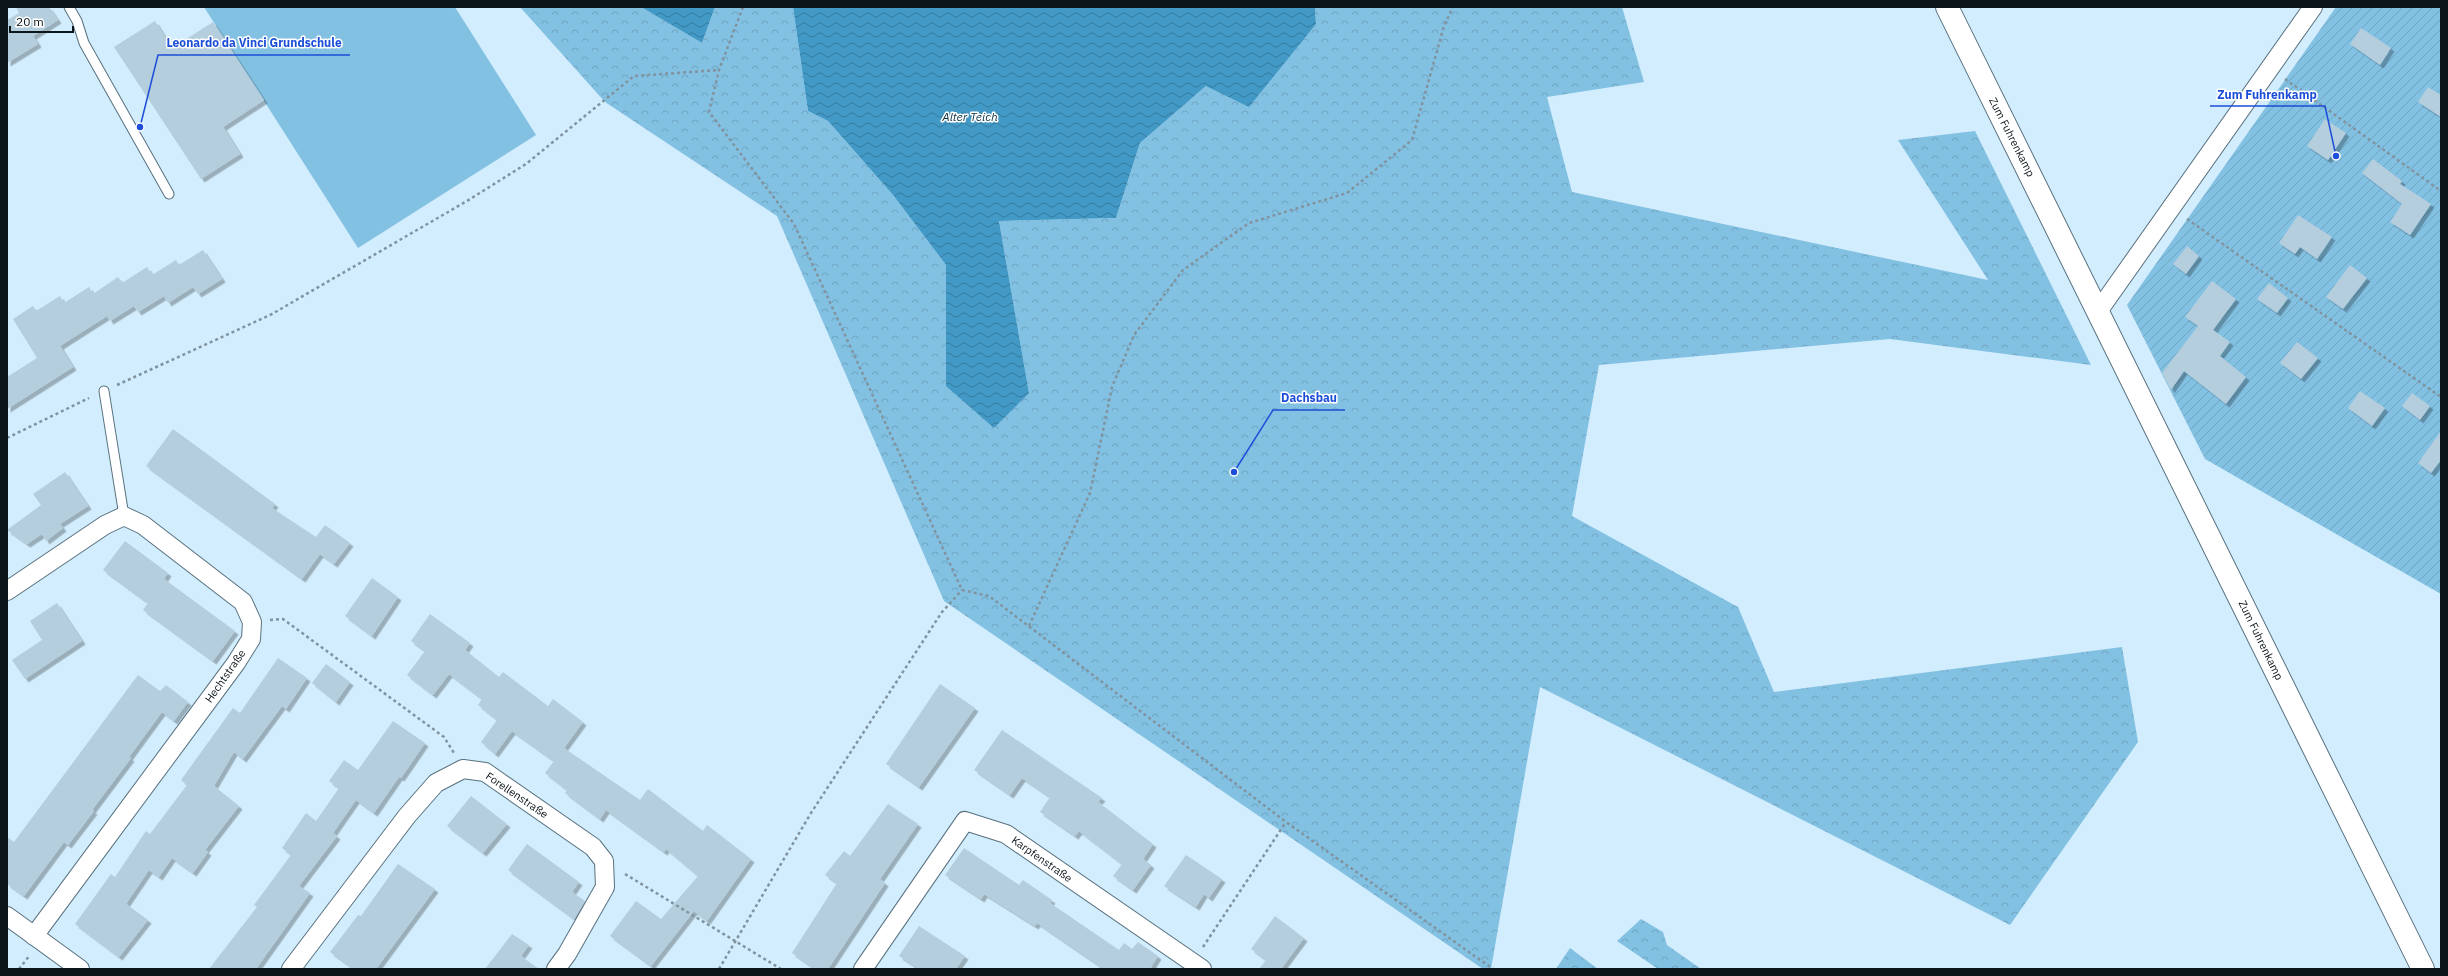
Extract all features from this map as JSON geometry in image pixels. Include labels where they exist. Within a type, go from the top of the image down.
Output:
[{"type":"street","name":"Zum Fuhrenkamp","points":[[1947,7],[2099,310],[2424,969]]},
{"type":"street","points":[[2099,310],[2313,7]]},
{"type":"street","points":[[7,591],[104,525],[124,516],[143,525],[243,602],[252,622]]},
{"type":"street","name":"Hechtstraße","points":[[34,936],[236,663],[251,639],[252,622]]},
{"type":"street","points":[[291,969],[407,816],[436,784],[463,769]]},
{"type":"street","name":"Forellenstraße","points":[[463,769],[485,772],[593,847],[604,861]]},
{"type":"street","name":"Karpfenstraße","points":[[863,969],[965,821],[1006,834],[1194,967]]},
{"type":"street","points":[[556,969],[567,954],[605,887],[604,861]]},
{"type":"street","points":[[7,916],[80,969]]},
{"type":"lane","points":[[68,7],[77,21],[84,43],[169,194]]},
{"type":"lane","points":[[104,391],[124,516]]},
{"type":"path","points":[[743,7],[719,70],[709,112],[794,224],[962,590]]},
{"type":"path","points":[[1029,626],[1090,493],[1112,387],[1134,335],[1183,270],[1237,232],[1249,224],[1347,193],[1412,140],[1444,26],[1453,7]]},
{"type":"path","points":[[2270,68],[2441,191]]},
{"type":"path","points":[[7,438],[104,391],[272,314],[468,201],[526,164],[634,76],[719,70]]},
{"type":"path","points":[[2170,208],[2441,398]]},
{"type":"path","points":[[962,590],[989,596],[1286,822],[1493,969]]},
{"type":"path","points":[[719,969],[811,814],[942,612],[962,590]]},
{"type":"path","points":[[252,622],[283,619],[444,737],[463,769]]},
{"type":"path","points":[[1194,967],[1286,822]]},
{"type":"path","points":[[604,861],[781,969]]},
{"type":"green space","points":[[204,7],[455,7],[536,135],[358,248]]},
{"type":"green space","points":[[520,7],[641,7],[702,43],[715,7],[793,7],[808,111],[828,121],[893,195],[946,265],[946,386],[1029,393],[999,221],[1116,218],[1140,143],[1206,86],[1316,24],[1315,7],[1622,7],[1644,82],[1547,97],[1572,192],[1988,280],[1898,140],[1975,131],[2091,365],[1890,339],[1599,365],[1572,516],[1738,607],[1774,692],[2122,647],[2138,742],[2010,925],[1540,687],[1491,969],[1483,969],[944,601],[777,216],[605,102]]},
{"type":"green space","points":[[2336,7],[2441,7],[2441,594],[2205,459],[2127,305]]},
{"type":"green space","points":[[1641,919],[1663,932],[1667,945],[1701,969],[1658,969],[1617,941]]},
{"type":"green space","points":[[1570,948],[1598,969],[1556,969]]},
{"type":"water","points":[[641,7],[715,7],[702,43]]},
{"type":"water","name":"Alter Teich","points":[[793,7],[1315,7],[1316,24],[1249,107],[1206,86],[1140,143],[1116,218],[999,221],[1029,393],[994,428],[946,386],[946,265],[893,195],[828,121],[808,111]]},
{"type":"building","points":[[16,7],[49,7],[58,20],[33,36],[38,44],[7,63],[7,20],[19,13]]},
{"type":"building","points":[[155,21],[172,48],[213,22],[264,100],[223,127],[240,154],[201,179],[114,47]]},
{"type":"building","points":[[2361,28],[2391,48],[2380,65],[2350,44]]},
{"type":"building","points":[[2428,87],[2441,95],[2441,117],[2418,102]]},
{"type":"building","points":[[2325,119],[2346,133],[2328,160],[2307,146]]},
{"type":"building","points":[[2373,159],[2402,181],[2400,184],[2431,204],[2410,235],[2390,222],[2402,204],[2362,173]]},
{"type":"building","points":[[2298,215],[2332,237],[2317,259],[2300,247],[2295,254],[2279,243]]},
{"type":"building","points":[[2187,246],[2199,256],[2186,274],[2173,264]]},
{"type":"building","points":[[203,250],[222,279],[198,294],[193,287],[168,303],[164,296],[138,312],[134,306],[110,321],[107,316],[60,346],[73,367],[7,409],[7,377],[37,358],[13,319],[33,306],[36,311],[60,296],[64,303],[89,287],[93,294],[118,277],[122,283],[147,267],[152,275],[176,260],[179,265]]},
{"type":"building","points":[[2350,265],[2367,278],[2343,309],[2326,297]]},
{"type":"building","points":[[2212,281],[2236,299],[2213,330],[2230,342],[2220,356],[2246,377],[2226,404],[2184,371],[2171,390],[2162,373],[2198,326],[2185,317]]},
{"type":"building","points":[[2269,283],[2288,298],[2277,313],[2257,299]]},
{"type":"building","points":[[2297,342],[2318,358],[2301,379],[2280,363]]},
{"type":"building","points":[[2360,391],[2385,408],[2372,426],[2348,408]]},
{"type":"building","points":[[2412,393],[2430,406],[2420,420],[2402,406]]},
{"type":"building","points":[[173,429],[275,504],[272,508],[316,537],[325,525],[350,543],[334,564],[320,554],[302,579],[146,466]]},
{"type":"building","points":[[2441,431],[2441,460],[2431,473],[2418,463]]},
{"type":"building","points":[[65,472],[88,506],[60,524],[63,528],[46,541],[42,534],[27,544],[7,530],[41,505],[33,494]]},
{"type":"building","points":[[125,541],[168,573],[164,579],[235,631],[213,661],[143,610],[148,603],[103,570]]},
{"type":"building","points":[[372,578],[398,597],[372,636],[345,616]]},
{"type":"building","points":[[57,603],[82,641],[25,679],[12,660],[42,640],[30,621]]},
{"type":"building","points":[[430,614],[470,643],[465,650],[499,677],[503,672],[548,706],[553,699],[583,722],[564,748],[640,800],[648,789],[703,831],[707,825],[751,859],[707,921],[694,911],[651,966],[610,936],[636,901],[661,919],[698,876],[666,849],[664,852],[606,810],[600,819],[565,793],[567,790],[545,773],[554,761],[512,731],[495,754],[481,742],[497,720],[478,705],[482,699],[449,674],[433,695],[407,675],[425,651],[411,641]]},
{"type":"building","points":[[278,658],[307,678],[286,709],[282,706],[243,759],[234,752],[214,786],[239,806],[205,850],[208,852],[193,873],[172,858],[159,877],[149,870],[126,904],[148,920],[119,957],[75,924],[111,874],[115,877],[146,831],[150,834],[187,785],[181,780],[233,708],[240,713]]},
{"type":"building","points":[[326,664],[350,682],[336,702],[312,683]]},
{"type":"building","points":[[138,675],[160,691],[166,685],[188,702],[174,721],[162,712],[129,757],[131,758],[92,810],[94,811],[68,845],[64,842],[24,896],[7,884],[7,837],[14,842]]},
{"type":"building","points":[[940,684],[975,708],[919,787],[886,764]]},
{"type":"building","points":[[393,721],[425,743],[401,778],[399,777],[374,813],[356,800],[333,833],[337,836],[299,886],[310,893],[256,969],[209,969],[257,907],[254,905],[291,855],[282,848],[306,813],[316,821],[339,788],[329,781],[344,760],[358,770]]},
{"type":"building","points":[[1002,730],[1102,798],[1098,802],[1153,844],[1143,859],[1151,865],[1133,890],[1113,876],[1122,864],[1079,831],[1075,836],[1040,812],[1050,797],[1022,778],[1010,795],[974,770]]},
{"type":"building","points":[[471,796],[507,824],[483,853],[447,826]]},
{"type":"building","points":[[888,804],[918,824],[880,879],[885,883],[828,969],[815,969],[792,953],[837,883],[825,875],[844,851],[850,856]]},
{"type":"building","points":[[527,844],[579,882],[572,892],[585,901],[574,919],[508,870]]},
{"type":"building","points":[[964,848],[1019,885],[1023,880],[1052,900],[1050,903],[1119,950],[1124,943],[1132,949],[1138,942],[1158,956],[1150,969],[1104,969],[1037,923],[1035,926],[984,894],[981,899],[945,875]]},
{"type":"building","points":[[1186,855],[1222,879],[1209,898],[1204,894],[1196,907],[1164,886]]},
{"type":"building","points":[[398,864],[435,889],[376,969],[354,969],[330,952],[358,915],[361,916]]},
{"type":"building","points":[[1275,916],[1304,938],[1281,969],[1259,969],[1266,960],[1251,949]]},
{"type":"building","points":[[919,926],[965,956],[956,969],[919,969],[899,956]]},
{"type":"building","points":[[512,934],[529,945],[521,956],[539,969],[485,969]]},
{"type":"place","name":"Leonardo da Vinci Grundschule","points":[[140,127]]},
{"type":"place","name":"Zum Fuhrenkamp","points":[[2336,156]]},
{"type":"place","name":"Dachsbau","points":[[1234,472]]}]
